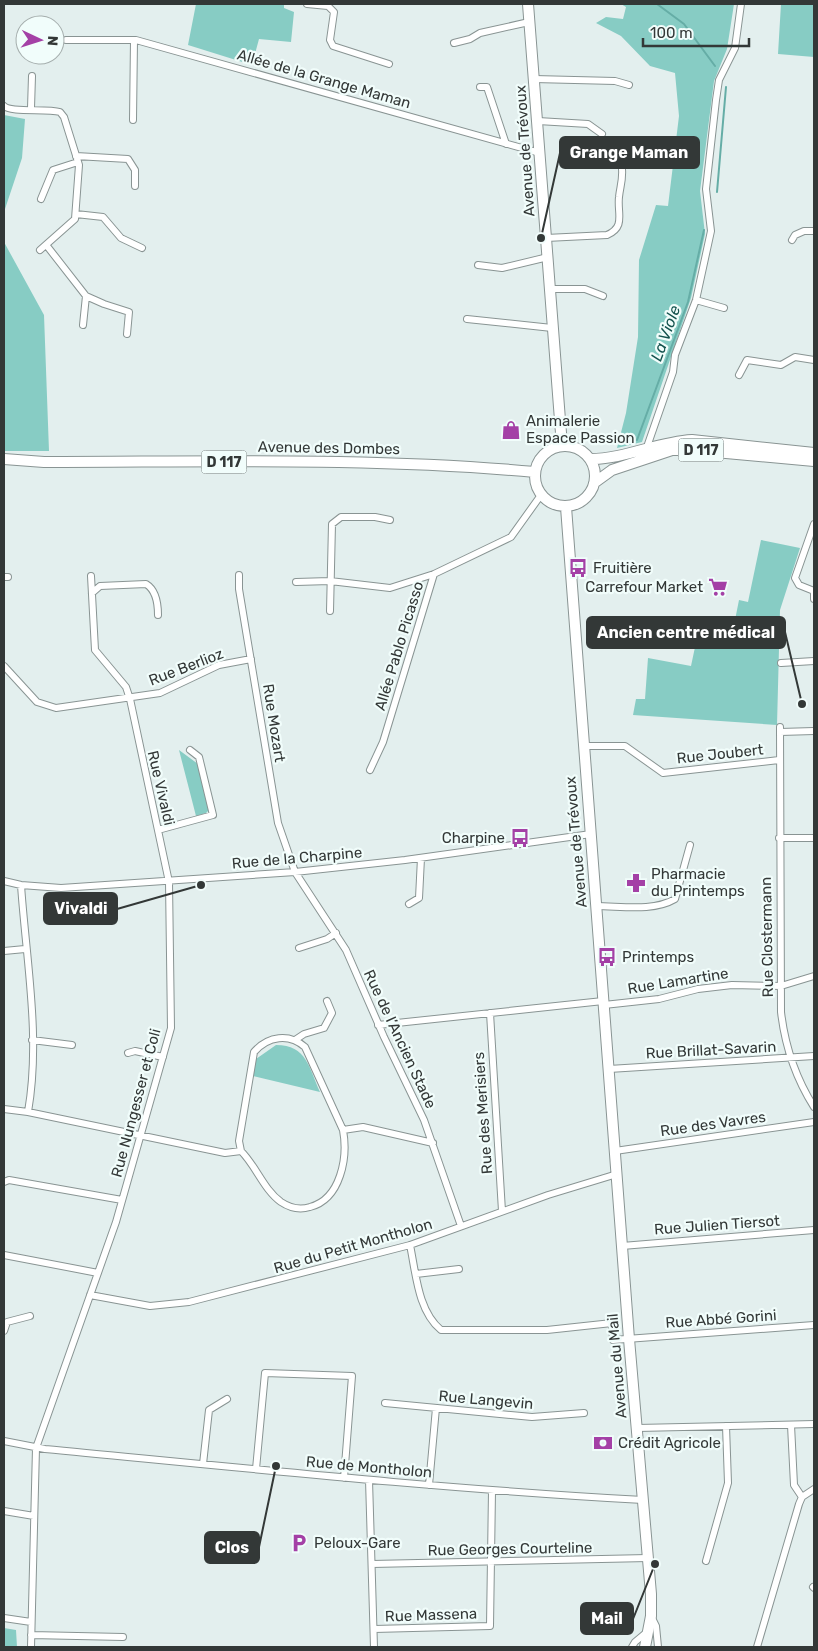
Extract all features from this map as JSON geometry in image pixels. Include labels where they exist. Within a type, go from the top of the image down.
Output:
[{"type":"main road","name":"Avenue de Trévoux","points":[[528,4],[562,446]]},
{"type":"main road","name":"D 117","points":[[594,482],[612,470],[673,441],[692,440],[814,453]]},
{"type":"main road","points":[[562,446],[577,449],[590,459],[593,466],[594,482],[588,496],[581,502],[566,507],[552,504],[540,495],[534,480],[534,472],[541,457],[554,448],[562,446]]},
{"type":"main road","name":"D 117","points":[[590,459],[649,452],[693,450],[814,461]]},
{"type":"main road","name":"Avenue des Dombes","points":[[4,459],[44,462],[444,464],[534,472]]},
{"type":"main road","name":"Avenue de Trévoux","points":[[566,507],[617,1174]]},
{"type":"main road","name":"Avenue du Mail","points":[[617,1174],[648,1558],[651,1616],[645,1647]]},
{"type":"street","points":[[307,4],[328,6],[334,12],[330,40],[333,46],[389,64]]},
{"type":"street","points":[[649,452],[648,444],[673,372],[676,355],[696,300],[711,231],[706,204],[706,189],[719,80],[731,58],[738,38],[741,4]]},
{"type":"street","points":[[454,43],[470,39],[480,33],[529,22]]},
{"type":"street","name":"Allée de la Grange Maman","points":[[66,40],[134,40],[540,153]]},
{"type":"street","points":[[133,120],[134,40]]},
{"type":"street","points":[[31,108],[32,76]]},
{"type":"street","points":[[534,79],[615,81],[629,84]]},
{"type":"street","points":[[480,87],[488,87],[506,144]]},
{"type":"street","points":[[4,106],[12,109],[31,108],[57,111],[62,114],[77,159],[75,219],[47,246],[40,250]]},
{"type":"street","points":[[538,121],[588,124],[602,134]]},
{"type":"street","points":[[41,199],[53,170],[84,154],[128,159],[135,170],[134,186]]},
{"type":"street","points":[[546,238],[607,235],[614,232],[621,220],[619,197],[623,183],[622,169]]},
{"type":"street","points":[[76,214],[103,217],[121,238],[142,248]]},
{"type":"street","points":[[792,240],[795,235],[804,231],[814,231]]},
{"type":"street","points":[[47,246],[86,296],[129,312],[127,334]]},
{"type":"street","points":[[478,265],[502,268],[548,257]]},
{"type":"street","points":[[550,289],[585,289],[603,296]]},
{"type":"street","points":[[83,325],[86,296]]},
{"type":"street","points":[[696,300],[724,308]]},
{"type":"street","points":[[467,319],[552,328]]},
{"type":"street","points":[[738,375],[746,360],[781,365],[795,357],[814,360]]},
{"type":"street","name":"Allée Pablo Picasso","points":[[370,770],[383,742],[434,574],[512,537],[540,495]]},
{"type":"street","points":[[330,611],[332,524],[341,517],[375,517],[390,520]]},
{"type":"street","points":[[814,524],[795,578],[799,585],[814,591],[814,599]]},
{"type":"street","points":[[296,582],[330,581],[390,588],[434,574]]},
{"type":"street","name":"Rue Mozart","points":[[239,575],[278,823],[295,872]]},
{"type":"street","name":"Rue Vivaldi","points":[[91,576],[94,650],[126,687],[130,699],[169,882]]},
{"type":"street","points":[[92,593],[100,586],[146,584],[151,588],[158,605],[158,615]]},
{"type":"street","name":"Rue Berlioz","points":[[4,666],[36,702],[56,708],[130,699],[160,693],[220,665],[251,659]]},
{"type":"street","points":[[780,663],[814,662]]},
{"type":"street","name":"Rue Clostermann","points":[[814,731],[780,729],[779,760],[781,986],[784,1038],[789,1058],[814,1106]]},
{"type":"street","name":"Rue Joubert","points":[[583,746],[625,746],[664,773],[779,760]]},
{"type":"street","points":[[158,830],[213,814],[199,757],[190,750]]},
{"type":"street","name":"Rue de la Charpine","points":[[4,881],[21,885],[61,888],[295,872],[421,858],[591,834]]},
{"type":"street","points":[[779,838],[814,838]]},
{"type":"street","points":[[596,906],[656,906],[667,904],[675,899],[690,845]]},
{"type":"street","points":[[408,904],[419,898],[421,858]]},
{"type":"street","name":"Rue de l’Ancien Stade","points":[[295,872],[346,950],[433,1143],[461,1226]]},
{"type":"street","name":"Rue Nungesser et Coli","points":[[31,1647],[36,1448],[122,1200],[171,1028],[169,882]]},
{"type":"street","points":[[21,885],[32,1040],[31,1095],[28,1112]]},
{"type":"street","points":[[300,948],[326,939],[336,933]]},
{"type":"street","points":[[4,950],[25,948]]},
{"type":"street","name":"Rue Lamartine","points":[[378,1024],[604,1003],[659,1000],[698,989],[732,985],[781,986],[814,976]]},
{"type":"street","points":[[295,1040],[304,1034],[324,1028],[332,1012],[327,1001]]},
{"type":"street","name":"Rue des Merisiers","points":[[490,1013],[502,1212]]},
{"type":"street","points":[[288,1037],[305,1047],[343,1130],[345,1141],[341,1170],[336,1188],[329,1198],[308,1208],[289,1207],[272,1195],[250,1161],[241,1151],[239,1141],[254,1052],[269,1040],[288,1037]]},
{"type":"street","points":[[32,1040],[72,1044]]},
{"type":"street","points":[[128,1054],[135,1051],[163,1057]]},
{"type":"street","name":"Rue Brillat-Savarin","points":[[609,1069],[814,1056]]},
{"type":"street","points":[[4,1109],[141,1134],[225,1153],[241,1151]]},
{"type":"street","name":"Rue des Vavres","points":[[615,1151],[814,1122]]},
{"type":"street","points":[[343,1130],[363,1127],[433,1143]]},
{"type":"street","name":"Rue du Petit Montholon","points":[[90,1295],[150,1306],[189,1302],[410,1245],[617,1174]]},
{"type":"street","points":[[4,1182],[9,1180],[122,1200]]},
{"type":"street","name":"Rue Julien Tiersot","points":[[622,1246],[814,1230]]},
{"type":"street","points":[[410,1245],[425,1310],[431,1322],[441,1330],[547,1330],[612,1323],[613,1340],[629,1339]]},
{"type":"street","points":[[4,1256],[98,1273]]},
{"type":"street","points":[[416,1274],[459,1269]]},
{"type":"street","points":[[4,1331],[7,1322],[30,1316]]},
{"type":"street","name":"Rue Abbé Gorini","points":[[629,1339],[814,1325]]},
{"type":"street","points":[[256,1469],[264,1373],[352,1376],[344,1478]]},
{"type":"street","points":[[203,1464],[209,1410],[227,1399]]},
{"type":"street","name":"Rue Langevin","points":[[385,1403],[532,1417],[584,1413]]},
{"type":"street","points":[[429,1486],[436,1408]]},
{"type":"street","points":[[637,1428],[814,1424]]},
{"type":"street","points":[[791,1425],[794,1485],[802,1497]]},
{"type":"street","points":[[706,1561],[728,1483],[726,1426]]},
{"type":"street","name":"Rue de Montholon","points":[[4,1441],[36,1448],[429,1486],[643,1500]]},
{"type":"street","points":[[369,1480],[374,1647]]},
{"type":"street","points":[[758,1647],[802,1497],[814,1490]]},
{"type":"street","points":[[490,1562],[492,1491]]},
{"type":"street","points":[[4,1511],[34,1516]]},
{"type":"street","name":"Rue Georges Courteline","points":[[372,1564],[648,1558]]},
{"type":"street","name":"Rue Massena","points":[[374,1629],[490,1626],[490,1562]]},
{"type":"street","name":"Avenue du Mail","points":[[651,1616],[656,1626],[658,1647]]},
{"type":"street","points":[[4,1618],[31,1622]]},
{"type":"street","points":[[632,1647],[647,1632]]},
{"type":"street","points":[[31,1635],[123,1637]]},
{"type":"shaded area","points":[[196,4],[284,4],[284,8],[294,12],[291,42],[259,39],[252,65],[188,45]]},
{"type":"shaded area","points":[[621,4],[734,4],[727,49],[714,81],[700,191],[705,234],[691,298],[642,442],[617,448],[626,413],[638,337],[639,260],[656,205],[668,206],[679,116],[675,73],[650,66],[621,36],[596,23],[606,17],[623,19],[626,7]]},
{"type":"shaded area","points":[[781,4],[814,4],[814,57],[778,54]]},
{"type":"shaded area","points":[[4,115],[25,119],[22,158],[4,212]]},
{"type":"shaded area","points":[[4,242],[44,315],[49,451],[4,451]]},
{"type":"shaded area","points":[[761,540],[800,548],[780,610],[777,725],[633,715],[636,699],[645,699],[648,658],[691,666],[698,633],[731,640],[739,600],[748,602]]},
{"type":"shaded area","points":[[179,750],[198,764],[209,810],[206,813],[196,816]]},
{"type":"shaded area","points":[[276,1045],[286,1046],[301,1054],[306,1060],[320,1092],[253,1076],[256,1059]]},
{"type":"shaded area","points":[[4,1628],[16,1630],[17,1647],[4,1647]]},
{"type":"waterway","name":"La Viole","points":[[657,4],[684,24],[715,66]]},
{"type":"waterway","name":"La Viole","points":[[717,192],[726,87]]},
{"type":"waterway","name":"La Viole","points":[[637,440],[688,302],[704,230]]},
{"type":"place","name":"Grange Maman","points":[[541,238]]},
{"type":"place","name":"Animalerie Espace Passion","points":[[511,430]]},
{"type":"place","name":"Fruitière","points":[[578,568]]},
{"type":"place","name":"Carrefour Market","points":[[718,587]]},
{"type":"place","name":"Ancien centre médical","points":[[802,704]]},
{"type":"place","name":"Charpine","points":[[520,838]]},
{"type":"place","name":"Pharmacie du Printemps","points":[[636,883]]},
{"type":"place","name":"Vivaldi","points":[[201,885]]},
{"type":"place","name":"Printemps","points":[[607,957]]},
{"type":"place","name":"Crédit Agricole","points":[[603,1443]]},
{"type":"place","name":"Clos","points":[[276,1466]]},
{"type":"place","name":"Peloux-Gare","points":[[299,1543]]},
{"type":"place","name":"Mail","points":[[655,1564]]}]
